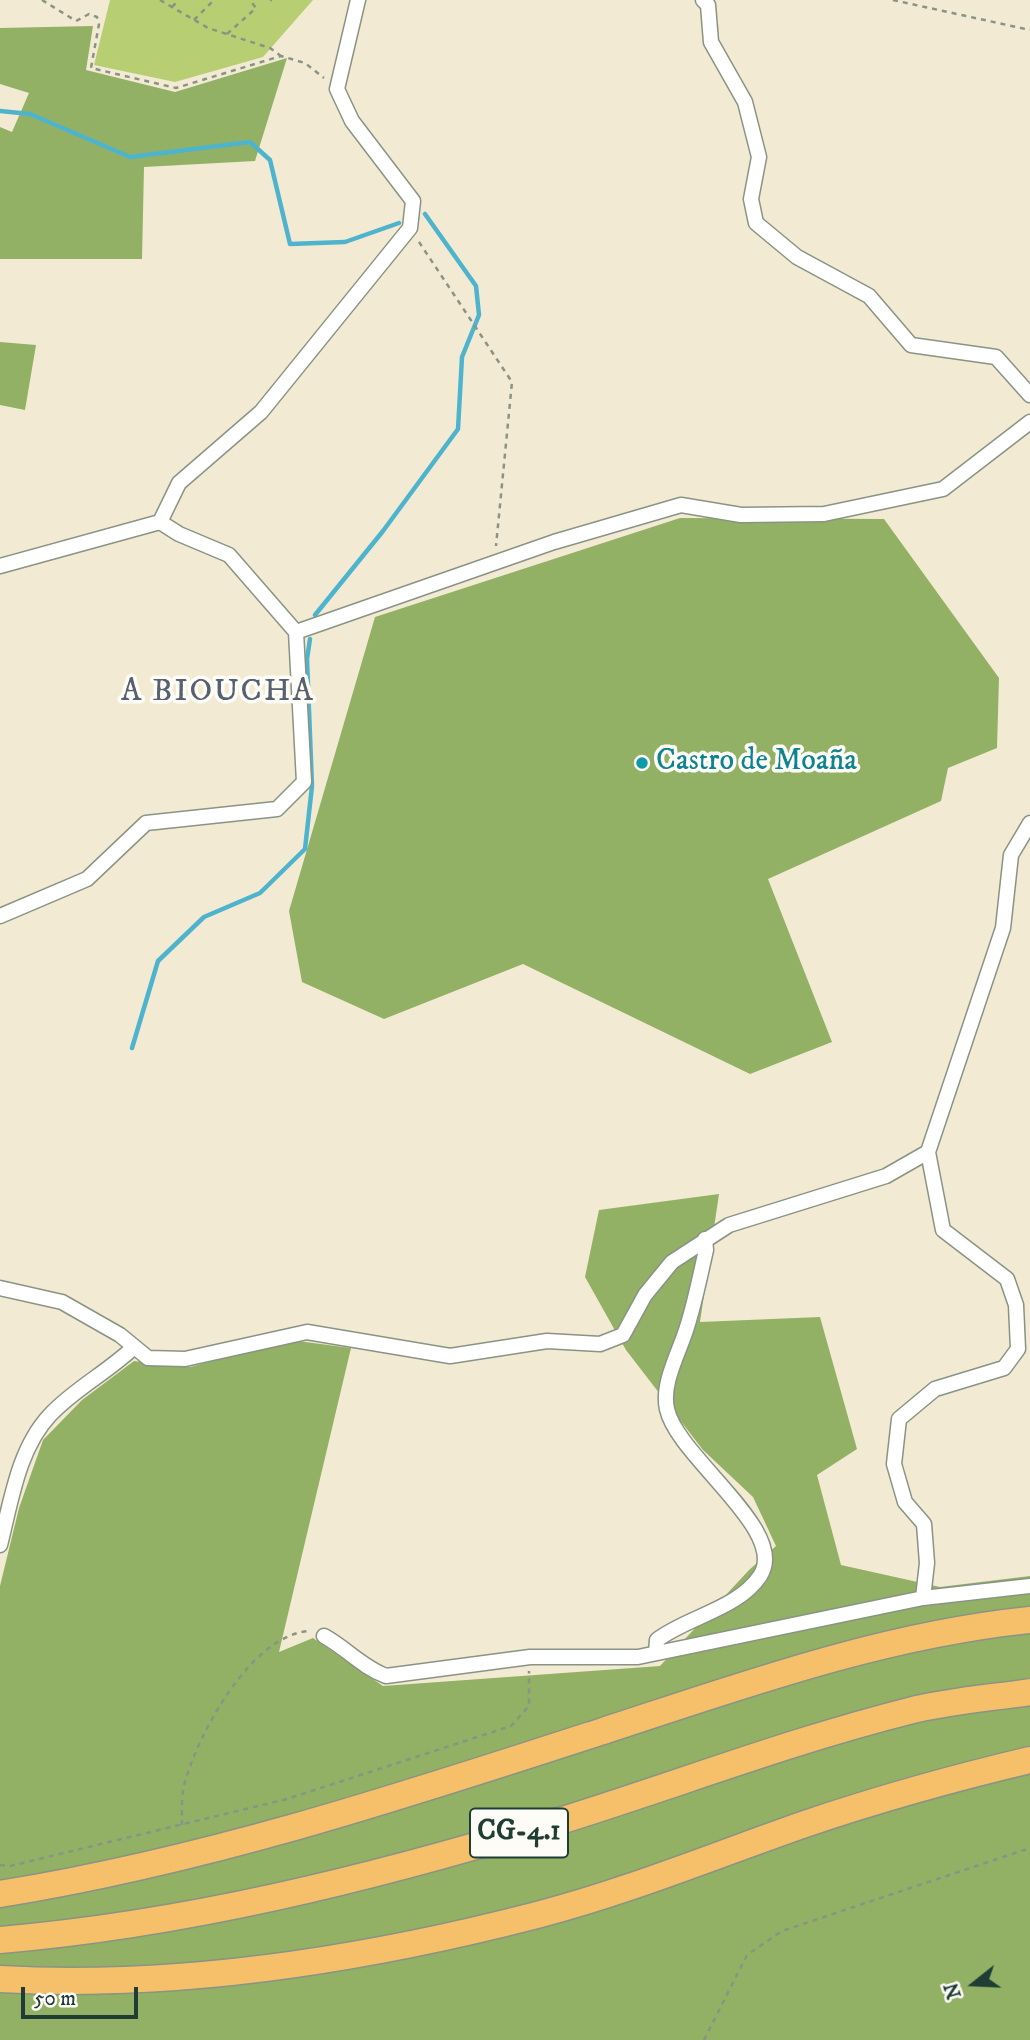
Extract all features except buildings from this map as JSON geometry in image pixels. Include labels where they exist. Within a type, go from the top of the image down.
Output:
[{"type":"highway","points":[[0,1895],[98,1878],[361,1809],[802,1666],[970,1626],[1030,1620]]},
{"type":"highway","name":"CG-4.1","points":[[0,1940],[72,1934],[205,1913],[348,1882],[549,1824],[785,1745],[912,1710],[1030,1692]]},
{"type":"highway","points":[[0,1979],[60,1982],[244,1972],[445,1936],[538,1915],[642,1883],[925,1785],[1030,1760]]},
{"type":"street","points":[[160,522],[179,483],[261,412],[410,228],[413,201],[352,121],[337,89],[358,0]]},
{"type":"street","points":[[704,0],[708,5],[711,42],[745,102],[759,158],[751,199],[756,223],[797,257],[870,296],[911,345],[996,357],[1030,395]]},
{"type":"street","points":[[296,632],[494,563],[681,505],[741,515],[824,514],[943,489],[1030,422]]},
{"type":"street","points":[[0,566],[160,522],[179,534],[229,555],[296,632],[304,782],[277,809],[146,823],[87,879],[0,916]]},
{"type":"street","points":[[922,1598],[927,1563],[924,1524],[905,1502],[894,1464],[899,1419],[935,1389],[1004,1368],[1018,1349],[1016,1305],[1007,1279],[943,1230],[928,1152],[1003,928],[1011,855],[1030,823]]},
{"type":"street","points":[[0,1288],[62,1302],[134,1346],[148,1358],[185,1359],[307,1332],[450,1356],[547,1341],[600,1344],[623,1335],[645,1295],[672,1262],[705,1239],[729,1225],[886,1176],[928,1152]]},
{"type":"street","points":[[656,1653],[657,1640],[673,1628],[737,1597],[761,1576],[766,1550],[757,1528],[690,1453],[667,1411],[666,1391],[688,1326],[706,1250],[705,1239]]},
{"type":"street","points":[[0,1545],[21,1466],[50,1415],[114,1366],[134,1346]]},
{"type":"street","points":[[324,1636],[344,1647],[368,1670],[386,1676],[530,1657],[638,1657],[922,1598],[1030,1586]]},
{"type":"path","points":[[42,0],[76,21],[89,14],[97,18],[99,24],[91,68],[176,88],[281,56]]},
{"type":"path","points":[[160,0],[194,20],[304,63],[337,89]]},
{"type":"path","points":[[172,7],[179,0]]},
{"type":"path","points":[[194,20],[214,0]]},
{"type":"path","points":[[227,34],[256,8],[250,0]]},
{"type":"path","points":[[893,0],[1030,30]]},
{"type":"path","points":[[410,228],[512,382],[494,563]]},
{"type":"path","points":[[182,1825],[184,1784],[202,1737],[229,1692],[250,1665],[273,1645],[295,1632],[309,1631],[324,1636]]},
{"type":"path","points":[[0,1865],[10,1866],[287,1800],[512,1726],[528,1706],[530,1657]]},
{"type":"path","points":[[704,2040],[747,1955],[782,1931],[1030,1848]]},
{"type":"green space","points":[[110,0],[313,0],[263,57],[175,82],[94,65]]},
{"type":"green space","points":[[93,26],[86,70],[175,92],[287,58],[255,161],[144,167],[142,259],[0,259],[0,127],[12,132],[29,93],[0,84],[0,28]]},
{"type":"green space","points":[[0,342],[36,345],[25,410],[0,405]]},
{"type":"green space","points":[[680,518],[884,519],[999,678],[997,748],[948,768],[941,801],[768,879],[832,1042],[750,1074],[523,964],[384,1019],[302,982],[289,911],[375,617]]},
{"type":"green space","points":[[719,1194],[700,1322],[820,1317],[857,1449],[817,1475],[841,1565],[940,1587],[1030,1576],[1030,2040],[0,2040],[0,1586],[19,1508],[43,1440],[82,1400],[134,1361],[190,1367],[290,1340],[351,1348],[279,1652],[313,1638],[383,1686],[660,1666],[749,1570],[776,1546],[753,1497],[703,1450],[626,1350],[585,1277],[599,1210]]},
{"type":"waterway","points":[[0,111],[30,114],[130,157],[250,142],[270,160],[290,244],[345,242],[399,223]]},
{"type":"waterway","points":[[315,615],[383,531],[458,429],[462,357],[479,315],[476,286],[425,214]]},
{"type":"waterway","points":[[132,1048],[158,961],[204,917],[260,893],[305,849],[312,786],[307,659],[310,639]]},
{"type":"place","name":"Castro de Moaña","points":[[642,763]]},
{"type":"district","name":"A BIOUCHA","points":[[218,693]]}]
